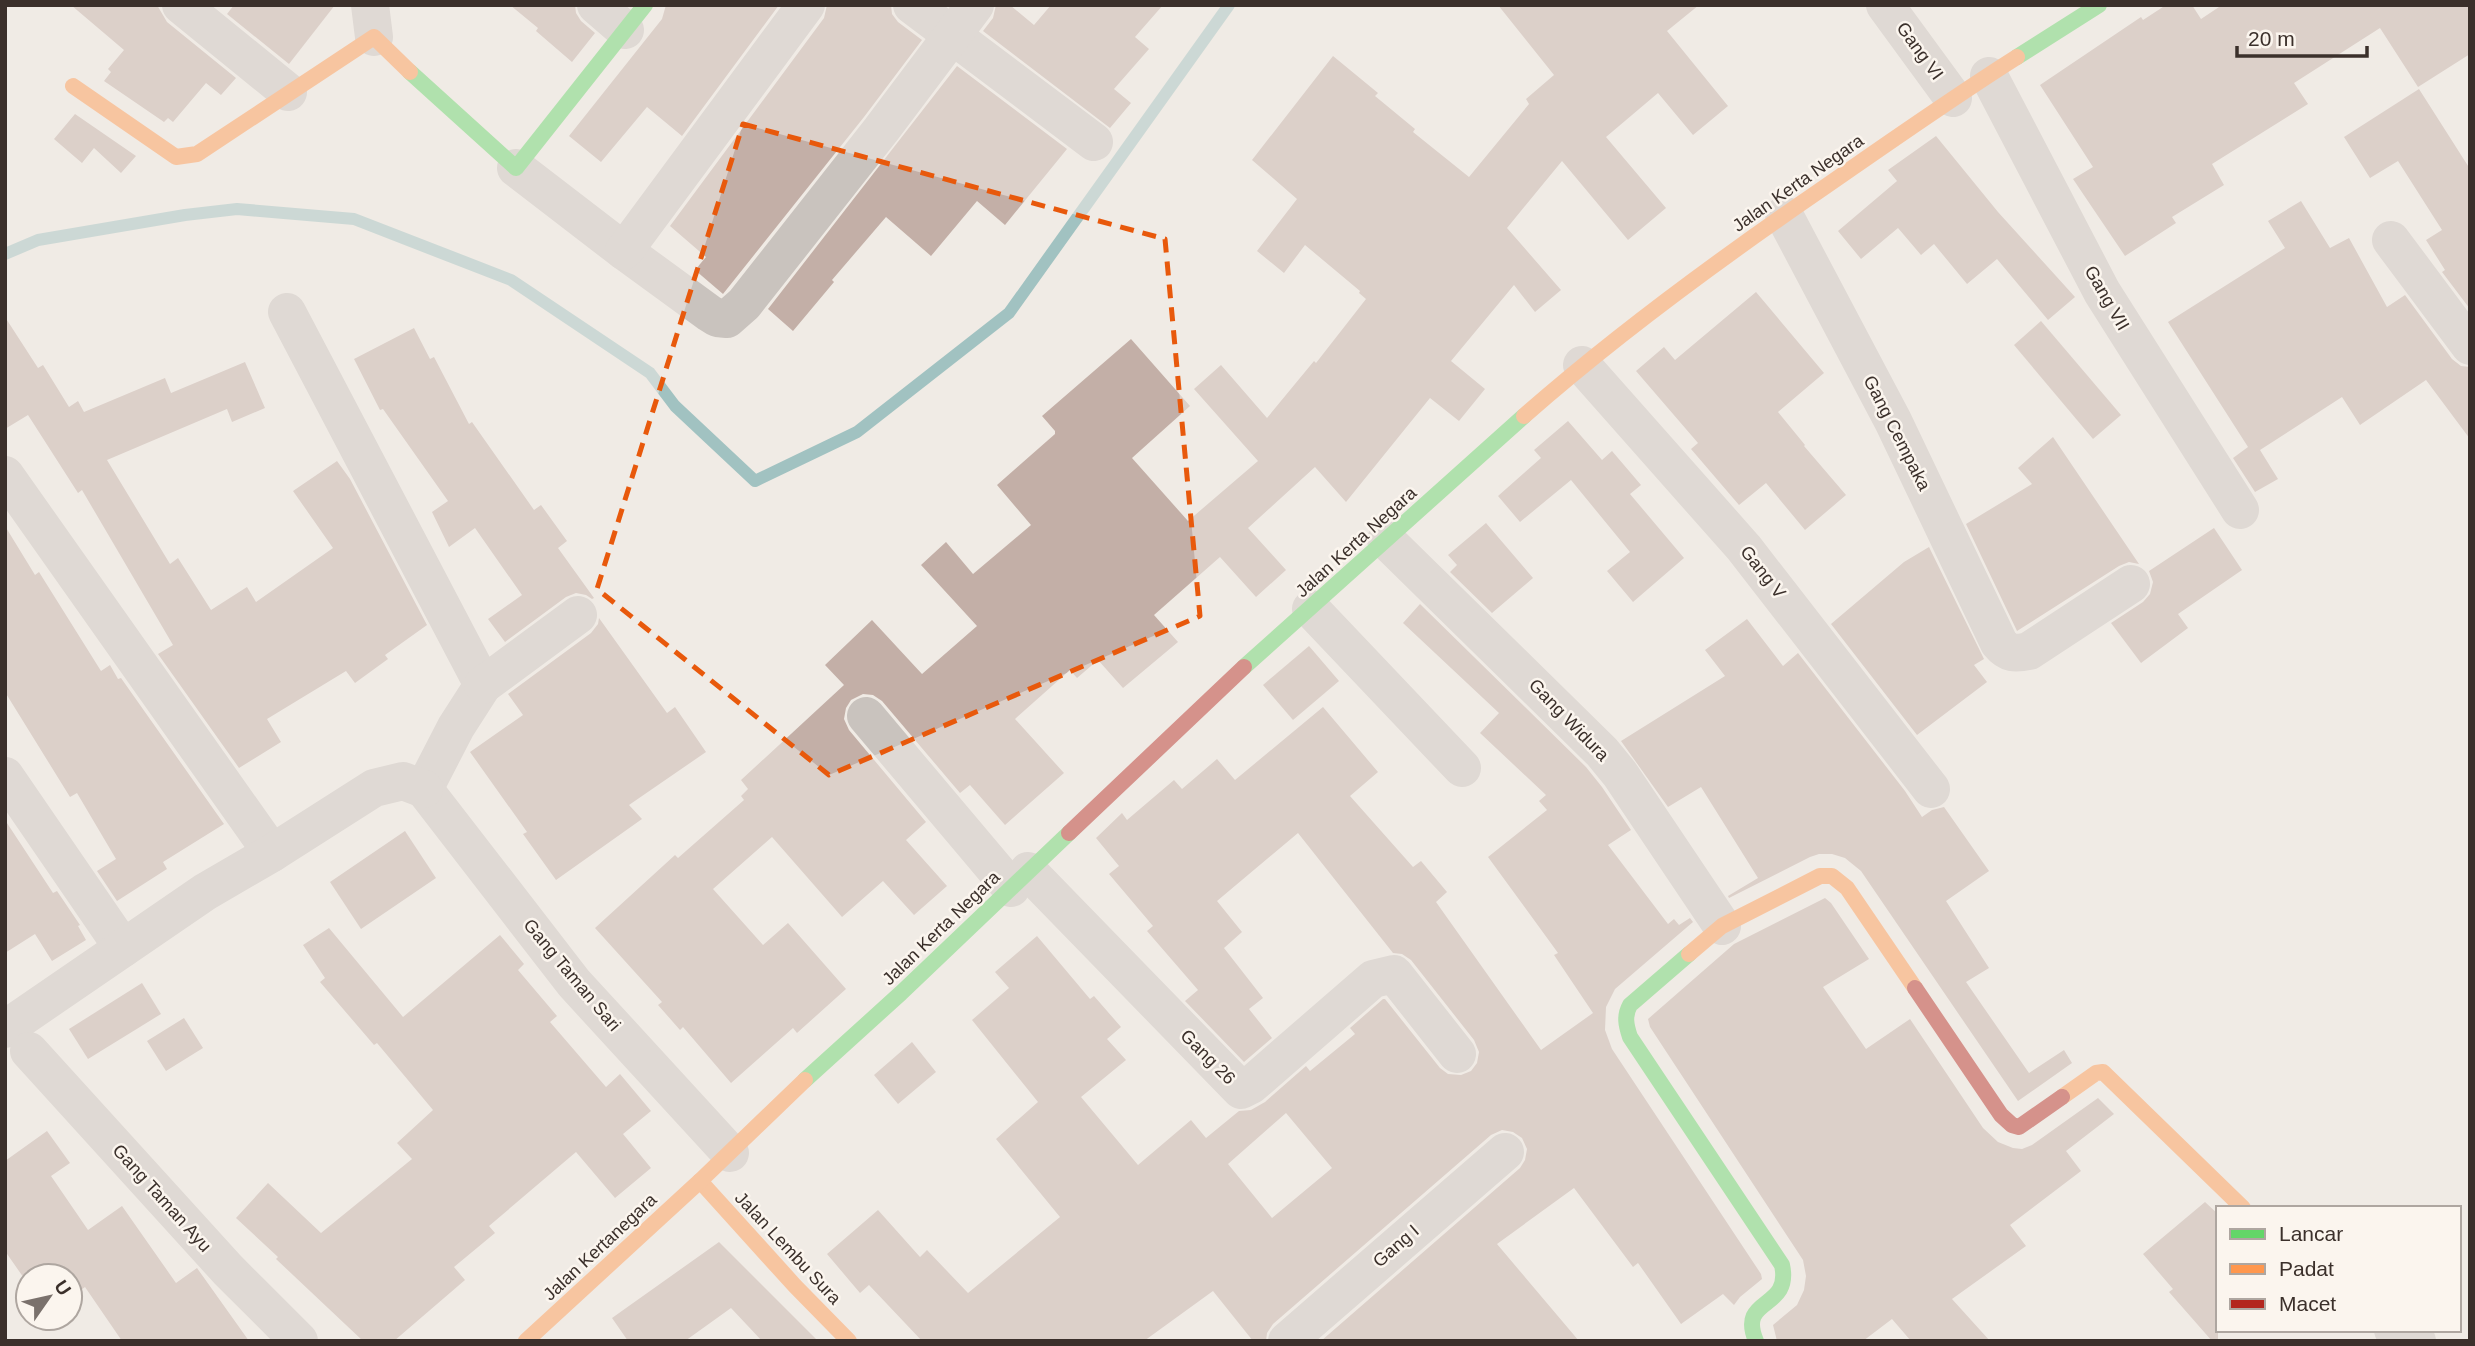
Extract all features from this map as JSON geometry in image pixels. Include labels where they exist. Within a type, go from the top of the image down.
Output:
[{"type":"street","points":[[181,5],[288,92]]},
{"type":"street","points":[[516,168],[635,18],[596,5]]},
{"type":"street","points":[[624,251],[806,5]]},
{"type":"street","points":[[912,5],[1094,142]]},
{"type":"street","points":[[73,86],[176,157],[197,154],[288,92],[372,21],[439,100],[516,168],[717,318],[727,319],[733,316],[881,130],[975,5]]},
{"type":"street","name":"Gang VI","points":[[1885,5],[1953,98]]},
{"type":"street","name":"Jalan Kerta Negara","points":[[700,1181],[1232,678],[1583,365],[1658,306],[1784,215],[1953,98],[2099,5]]},
{"type":"street","name":"Gang VII","points":[[1989,76],[2102,292],[2240,510]]},
{"type":"street","name":"Gang Cempaka","points":[[1784,215],[1893,421],[1999,643],[2007,652],[2017,654],[2029,651],[2131,584]]},
{"type":"street","points":[[2391,240],[2470,346]]},
{"type":"street","points":[[287,312],[483,685]]},
{"type":"street","name":"Gang V","points":[[1583,365],[1744,548],[1931,789]]},
{"type":"street","points":[[5,475],[272,853]]},
{"type":"street","name":"Gang Widura","points":[[1386,540],[1602,752],[1620,774],[1722,926]]},
{"type":"street","points":[[1311,609],[1462,768]]},
{"type":"street","points":[[17,1040],[123,948],[205,892],[374,788],[403,781],[424,789],[456,727],[483,685],[578,615]]},
{"type":"street","points":[[866,716],[1019,879]]},
{"type":"street","points":[[5,776],[123,948]]},
{"type":"street","name":"Gang Taman Sari","points":[[424,789],[573,982],[730,1153]]},
{"type":"street","points":[[1756,1341],[1751,1322],[1754,1311],[1777,1295],[1784,1282],[1782,1265],[1630,1038],[1625,1024],[1625,1013],[1630,1005],[1722,926],[1820,876],[1832,876],[1847,888],[2001,1115],[2012,1125],[2019,1128],[2096,1073],[2103,1072],[2241,1206]]},
{"type":"street","name":"Gang 26","points":[[1019,879],[1241,1090],[1251,1086],[1373,979],[1384,975],[1394,974],[1457,1054]]},
{"type":"street","name":"Gang Taman Ayu","points":[[17,1040],[228,1270],[299,1341]]},
{"type":"street","name":"Gang I","points":[[1287,1341],[1505,1152]]},
{"type":"street","name":"Jalan Kertanegara","points":[[527,1341],[700,1181]]},
{"type":"street","name":"Jalan Lembu Sura","points":[[700,1181],[849,1341]]},
{"type":"street","points":[[2397,1332],[2417,1341]]},
{"type":"highlighted area","points":[[743,124],[1165,239],[1200,616],[829,775],[597,589]]},
{"type":"building","points":[[71,5],[157,5],[167,22],[236,78],[221,95],[206,83],[173,122],[168,118],[164,122],[104,81],[111,72],[108,69],[124,50]]},
{"type":"building","points":[[234,5],[335,5],[289,64],[227,14]]},
{"type":"building","points":[[510,5],[575,5],[581,21],[595,33],[572,62]]},
{"type":"building","points":[[666,5],[779,5],[682,136],[647,107],[601,162],[569,136],[662,19]]},
{"type":"building","points":[[827,5],[891,5],[892,14],[898,22],[922,40],[723,294],[695,270],[706,257],[670,226],[824,18]]},
{"type":"building","points":[[996,5],[1010,5],[1034,25],[1051,5],[1163,5],[1135,37],[1149,49],[1114,89],[1131,103],[1110,128],[983,31],[993,18]]},
{"type":"building","points":[[1498,5],[1699,5],[1667,31],[1728,106],[1693,135],[1658,93],[1606,137],[1666,208],[1628,240],[1562,161],[1507,228],[1561,290],[1535,312],[1514,285],[1451,361],[1485,389],[1459,421],[1430,398],[1346,502],[1315,467],[1248,528],[1286,570],[1256,597],[1220,557],[1154,615],[1178,642],[1123,688],[1098,660],[1077,678],[1070,670],[1015,719],[1064,773],[1005,825],[970,785],[960,793],[882,701],[873,695],[863,694],[851,700],[844,719],[849,730],[926,822],[906,840],[947,886],[914,915],[883,881],[842,917],[772,837],[713,889],[763,945],[788,923],[846,989],[797,1033],[793,1028],[731,1083],[683,1027],[680,1030],[658,1005],[662,1002],[595,928],[675,855],[678,858],[744,800],[741,796],[748,789],[741,780],[844,685],[825,665],[872,620],[922,674],[977,626],[921,565],[946,542],[973,574],[1031,525],[997,485],[1055,434],[1042,416],[1131,339],[1190,406],[1132,458],[1188,521],[1258,461],[1194,389],[1221,365],[1267,418],[1314,361],[1316,363],[1366,299],[1305,245],[1284,273],[1257,251],[1297,199],[1252,160],[1333,56],[1378,93],[1375,96],[1415,129],[1413,132],[1469,177],[1529,104],[1526,99],[1554,75]]},
{"type":"building","points":[[2166,5],[2192,5],[2201,19],[2222,5],[2470,5],[2470,54],[2418,87],[2380,28],[2294,83],[2308,104],[2212,164],[2224,185],[2172,217],[2176,223],[2125,256],[2073,179],[2093,167],[2040,85],[2141,17],[2143,20]]},
{"type":"building","points":[[957,66],[1067,149],[1005,225],[977,201],[931,256],[886,217],[793,331],[768,309]]},
{"type":"building","points":[[2419,89],[2470,169],[2470,309],[2442,272],[2445,270],[2426,240],[2442,230],[2398,161],[2370,178],[2344,137]]},
{"type":"building","points":[[75,114],[136,156],[121,173],[94,148],[82,163],[54,139]]},
{"type":"building","points":[[1936,136],[1998,212],[2075,297],[2048,320],[1997,259],[1967,284],[1934,244],[1921,255],[1898,228],[1861,259],[1838,231],[1897,181],[1888,170]]},
{"type":"building","points":[[2301,201],[2330,248],[2349,238],[2387,307],[2405,295],[2452,359],[2461,366],[2470,367],[2470,439],[2426,380],[2360,425],[2342,397],[2260,450],[2278,479],[2255,492],[2233,458],[2248,447],[2168,322],[2285,248],[2268,221]]},
{"type":"building","points":[[1756,292],[1824,373],[1778,412],[1846,495],[1805,530],[1766,483],[1739,505],[1691,449],[1698,443],[1636,371],[1664,347],[1675,360]]},
{"type":"building","points":[[5,317],[38,368],[43,365],[69,407],[78,401],[84,412],[165,378],[171,393],[245,362],[265,408],[232,422],[227,409],[107,460],[170,564],[178,558],[211,610],[247,587],[256,602],[333,548],[293,491],[337,461],[350,479],[427,625],[385,655],[388,659],[355,683],[346,671],[267,719],[281,742],[239,768],[158,654],[173,645],[82,490],[78,493],[28,415],[5,429]]},
{"type":"building","points":[[2041,321],[2121,415],[2093,439],[2014,345]]},
{"type":"building","points":[[414,328],[430,359],[434,357],[469,424],[472,422],[534,510],[541,505],[567,541],[558,548],[594,598],[576,593],[566,597],[505,642],[488,619],[522,595],[475,528],[449,547],[432,512],[448,501],[383,409],[380,410],[354,359]]},
{"type":"building","points":[[1568,421],[1602,460],[1612,451],[1641,485],[1630,494],[1684,558],[1633,602],[1607,571],[1630,552],[1571,480],[1520,522],[1498,496],[1541,458],[1534,450]]},
{"type":"building","points":[[2053,437],[2139,564],[2129,562],[2119,566],[2017,631],[1966,524],[2032,484],[2018,468]]},
{"type":"building","points":[[1486,523],[1533,578],[1492,613],[1450,572],[1457,565],[1448,555]]},
{"type":"building","points":[[5,526],[35,575],[39,572],[101,671],[110,665],[118,679],[121,678],[224,824],[163,862],[167,869],[117,901],[97,871],[116,859],[77,793],[70,797],[5,692]]},
{"type":"building","points":[[2214,528],[2242,570],[2178,614],[2188,628],[2141,663],[2111,623],[2143,602],[2150,594],[2153,582],[2149,571]]},
{"type":"building","points":[[1929,547],[1984,659],[1974,665],[1987,682],[1917,735],[1831,624],[1904,562]]},
{"type":"building","points":[[1420,604],[1586,767],[1631,830],[1608,845],[1668,924],[1674,919],[1679,925],[1690,918],[1693,922],[1615,989],[1606,1007],[1605,1030],[1612,1049],[1762,1279],[1734,1305],[1723,1294],[1681,1324],[1638,1263],[1633,1267],[1574,1188],[1497,1244],[1579,1341],[1321,1341],[1520,1168],[1527,1149],[1522,1138],[1513,1132],[1502,1130],[1491,1135],[1273,1324],[1267,1333],[1266,1341],[1253,1341],[1213,1291],[1144,1341],[922,1341],[869,1285],[860,1293],[827,1254],[878,1210],[920,1257],[927,1250],[968,1293],[1060,1217],[996,1139],[1038,1102],[972,1020],[1009,988],[995,972],[1037,936],[1090,999],[1094,996],[1121,1027],[1107,1039],[1126,1060],[1081,1097],[1138,1165],[1191,1120],[1206,1138],[1239,1111],[1251,1110],[1265,1102],[1306,1066],[1310,1071],[1355,1034],[1350,1028],[1383,999],[1440,1068],[1448,1074],[1461,1075],[1471,1071],[1477,1063],[1479,1052],[1474,1040],[1411,960],[1402,954],[1393,953],[1298,833],[1217,901],[1242,932],[1224,948],[1263,998],[1249,1009],[1272,1038],[1244,1062],[1185,1001],[1198,990],[1147,931],[1153,926],[1109,874],[1119,866],[1096,838],[1122,813],[1127,820],[1174,780],[1182,789],[1217,759],[1235,780],[1323,707],[1378,772],[1350,796],[1413,867],[1421,861],[1447,892],[1436,902],[1541,1050],[1593,1013],[1554,955],[1558,953],[1488,857],[1547,810],[1539,801],[1546,795],[1480,733],[1499,713],[1403,623]],"holes":[[[1286,1113],[1332,1168],[1272,1218],[1228,1164]]]},
{"type":"building","points":[[599,618],[667,713],[675,707],[706,752],[629,805],[642,819],[556,880],[523,834],[527,832],[470,752],[523,715],[508,694],[591,633]]},
{"type":"building","points":[[1747,619],[1783,666],[1798,653],[1905,791],[1922,817],[1932,810],[1944,807],[1989,871],[1946,901],[1989,968],[1966,982],[2029,1073],[2064,1050],[2072,1063],[2018,1101],[1861,871],[1845,858],[1819,854],[1729,898],[1728,896],[1758,878],[1701,787],[1668,807],[1621,741],[1725,676],[1705,650]]},
{"type":"building","points":[[1309,646],[1339,681],[1293,720],[1263,685]]},
{"type":"building","points":[[5,820],[53,893],[57,891],[80,925],[78,926],[86,940],[52,961],[35,934],[5,953]]},
{"type":"building","points":[[405,831],[436,878],[361,929],[330,882]]},
{"type":"building","points":[[1825,898],[1869,959],[1823,987],[1866,1049],[1910,1019],[1983,1128],[1998,1142],[2013,1148],[2022,1149],[2032,1145],[2098,1098],[2114,1114],[2066,1151],[2081,1171],[2010,1225],[2026,1246],[1952,1299],[1990,1341],[1911,1341],[1892,1319],[1863,1341],[1777,1341],[1773,1325],[1797,1305],[1804,1290],[1806,1276],[1803,1260],[1650,1027],[1648,1019],[1734,944]]},
{"type":"building","points":[[329,928],[403,1017],[500,935],[524,964],[518,970],[557,1016],[550,1022],[606,1087],[620,1074],[651,1111],[623,1134],[651,1168],[615,1198],[576,1152],[489,1226],[495,1233],[454,1267],[465,1280],[394,1341],[363,1341],[236,1218],[268,1183],[321,1233],[412,1159],[397,1143],[433,1110],[377,1043],[374,1045],[320,982],[325,978],[303,945]]},
{"type":"building","points":[[142,983],[161,1014],[88,1059],[69,1029]]},
{"type":"building","points":[[184,1018],[203,1048],[166,1071],[147,1041]]},
{"type":"building","points":[[912,1042],[936,1072],[898,1104],[874,1075]]},
{"type":"building","points":[[47,1131],[70,1163],[51,1176],[88,1230],[122,1206],[176,1283],[197,1268],[249,1341],[122,1341],[84,1288],[84,1262],[14,1264],[5,1251],[5,1161]]},
{"type":"building","points":[[2205,1202],[2216,1212],[2218,1341],[2212,1341],[2169,1292],[2173,1289],[2143,1254]]},
{"type":"building","points":[[719,1242],[818,1341],[762,1341],[731,1308],[685,1341],[628,1341],[612,1318]]},
{"type":"waterway","points":[[5,254],[38,240],[237,209],[354,219],[511,280],[650,373],[675,406],[755,481],[857,432],[1009,313],[1229,5]]},
{"type":"traffic: fast","points":[[410,72],[516,168],[645,5]]},
{"type":"traffic: fast","points":[[2017,57],[2099,5]]},
{"type":"traffic: fast","points":[[1244,667],[1524,416]]},
{"type":"traffic: fast","points":[[805,1080],[1069,833]]},
{"type":"traffic: fast","points":[[1689,954],[1630,1005],[1627,1025],[1630,1037],[1782,1265],[1783,1280],[1779,1290],[1753,1317],[1752,1327],[1756,1341]]},
{"type":"traffic: slow","points":[[73,86],[176,157],[197,154],[374,37],[410,72]]},
{"type":"traffic: slow","points":[[1524,416],[1631,327],[1705,271],[1917,123],[2017,57]]},
{"type":"traffic: slow","points":[[1689,954],[1722,926],[1820,876],[1832,876],[1847,888],[1915,988]]},
{"type":"traffic: slow","points":[[2062,1097],[2096,1073],[2103,1072],[2241,1206]]},
{"type":"traffic: slow","points":[[526,1341],[805,1080]]},
{"type":"traffic: slow","points":[[700,1181],[849,1341]]},
{"type":"traffic: jam","points":[[1069,833],[1244,667]]},
{"type":"traffic: jam","points":[[1915,988],[2001,1115],[2012,1125],[2019,1127],[2062,1097]]}]
